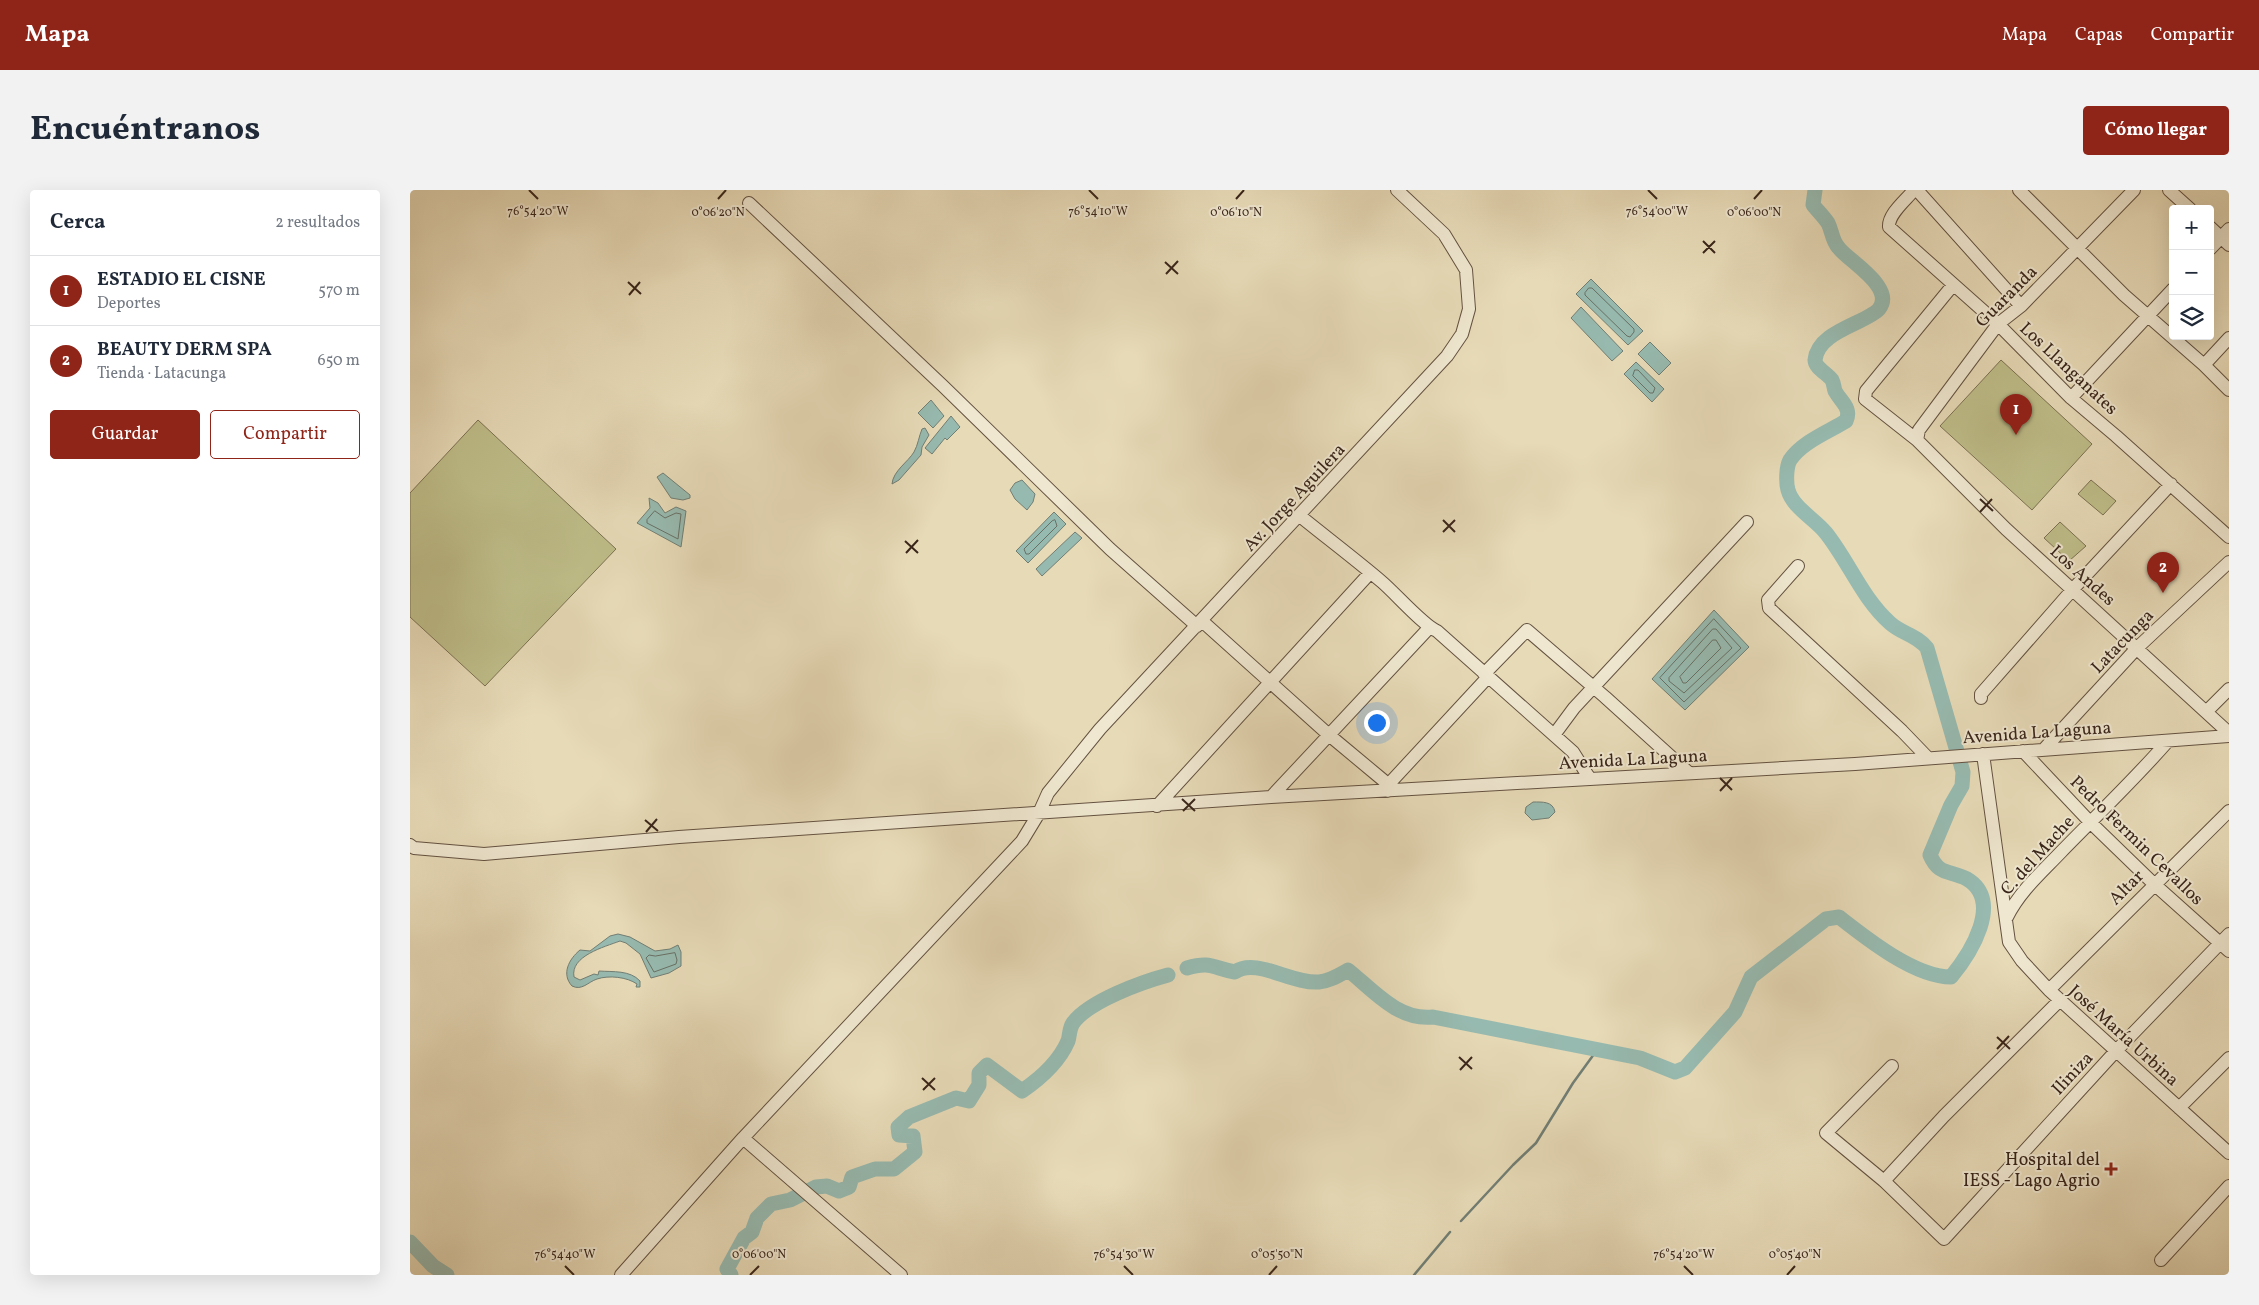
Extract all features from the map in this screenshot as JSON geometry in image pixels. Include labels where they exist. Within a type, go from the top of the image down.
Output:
[{"type":"street","name":"Av. Jorge Aguilera","points":[[621,1275],[743,1138],[1022,841],[1039,813],[1048,793],[1100,729],[1447,356],[1462,334],[1469,309],[1466,270],[1444,234],[1396,190]]},
{"type":"street","points":[[1915,190],[2021,306]]},
{"type":"street","name":"Los Llanganates","points":[[1915,190],[1889,222],[1889,227],[1998,324],[2071,398],[2229,537]]},
{"type":"street","points":[[2019,190],[2124,295],[2204,365],[2229,390]]},
{"type":"street","name":"Guaranda","points":[[1917,440],[1919,430],[1998,324],[2021,306],[2133,190]]},
{"type":"street","points":[[2169,190],[2186,205]]},
{"type":"street","points":[[749,203],[943,386],[1110,550],[1270,683],[1388,788],[1527,630],[1689,773]]},
{"type":"street","points":[[2214,230],[2226,237],[2214,246]]},
{"type":"street","name":"Los Andes","points":[[1953,285],[1864,394],[1867,402],[1917,440],[2006,529],[2229,734]]},
{"type":"street","points":[[2071,398],[2169,293]]},
{"type":"street","points":[[2204,365],[2229,338]]},
{"type":"street","points":[[1981,698],[1981,694],[2073,589],[2171,484]]},
{"type":"street","points":[[1300,516],[1370,573],[1421,618],[1429,628],[1437,631],[1573,752],[1590,779]]},
{"type":"street","points":[[1554,735],[1574,708],[1747,522]]},
{"type":"street","name":"Latacunga","points":[[2045,748],[2137,648],[2229,562]]},
{"type":"street","points":[[1798,566],[1768,600],[1769,608],[1902,730],[1928,758]]},
{"type":"street","points":[[1157,806],[1370,573]]},
{"type":"street","points":[[1271,797],[1429,628]]},
{"type":"street","points":[[2206,712],[2229,690]]},
{"type":"street","name":"Avenida La Laguna","points":[[410,845],[414,848],[484,854],[680,837],[1157,806],[1388,788],[1590,779],[1977,755],[2045,748],[2168,741],[2229,734]]},
{"type":"street","name":"C. del Mache","points":[[2009,933],[2007,917],[2016,900],[2090,822],[2130,784],[2168,741]]},
{"type":"street","name":"Pedro Fermin Cevallos","points":[[2023,751],[2090,822],[2154,884],[2226,942]]},
{"type":"street","points":[[1977,755],[2007,917]]},
{"type":"street","name":"Altar","points":[[2049,990],[2229,810]]},
{"type":"street","name":"José María Urbina","points":[[2009,933],[2010,942],[2022,960],[2049,990],[2115,1052],[2229,1153]]},
{"type":"street","name":"Iliniza","points":[[1884,1181],[1944,1239],[2115,1052],[2226,942]]},
{"type":"street","points":[[1892,1066],[1826,1133],[1884,1181],[1944,1116],[2060,1000]]},
{"type":"street","points":[[2179,1108],[2229,1058]]},
{"type":"street","points":[[743,1138],[901,1275]]},
{"type":"street","points":[[2162,1260],[2229,1186]]},
{"type":"shaded area","points":[[2001,360],[2092,444],[2032,510],[1940,426]]},
{"type":"shaded area","points":[[478,420],[616,549],[485,686],[410,617],[410,493]]},
{"type":"shaded area","points":[[2091,480],[2116,501],[2103,515],[2078,494]]},
{"type":"shaded area","points":[[2060,522],[2086,546],[2069,561],[2044,538]]},
{"type":"water","points":[[1591,279],[1643,331],[1628,345],[1576,294]]},
{"type":"water","points":[[1581,307],[1623,351],[1612,361],[1571,318]]},
{"type":"water","points":[[1650,342],[1671,363],[1659,375],[1638,354]]},
{"type":"water","points":[[1636,362],[1664,389],[1652,402],[1624,374]]},
{"type":"water","points":[[931,400],[944,416],[933,428],[918,413]]},
{"type":"water","points":[[951,416],[960,427],[947,440],[945,438],[932,454],[925,448]]},
{"type":"water","points":[[925,428],[929,435],[922,447],[921,455],[899,480],[892,484],[895,475],[914,452],[922,429]]},
{"type":"water","points":[[663,473],[690,495],[690,498],[683,500],[671,498],[657,477]]},
{"type":"water","points":[[1022,480],[1035,494],[1033,502],[1027,510],[1015,499],[1010,490],[1015,483]]},
{"type":"water","points":[[649,498],[658,503],[665,513],[676,507],[686,511],[681,547],[637,523],[650,508]]},
{"type":"water","points":[[1054,512],[1066,524],[1028,563],[1016,551]]},
{"type":"water","points":[[1075,532],[1082,538],[1042,576],[1036,569]]},
{"type":"water","points":[[1714,610],[1749,647],[1685,710],[1652,679]]},
{"type":"water","points":[[1533,802],[1550,804],[1555,812],[1549,818],[1532,820],[1525,813],[1526,807]]},
{"type":"water","points":[[618,934],[630,937],[655,951],[670,949],[678,945],[681,952],[681,966],[669,973],[651,978],[640,954],[626,943],[620,941],[597,949],[583,958],[577,963],[574,977],[580,980],[594,974],[598,975],[599,971],[621,972],[636,977],[640,981],[640,987],[636,987],[637,984],[623,978],[612,977],[597,979],[582,987],[572,986],[567,977],[567,972],[570,962],[576,954],[580,950],[590,951],[610,936]]},
{"type":"waterway","points":[[1187,968],[1207,965],[1235,972],[1243,968],[1263,969],[1308,982],[1331,979],[1348,970],[1377,995],[1408,1014],[1420,1017],[1433,1017],[1640,1058],[1675,1072],[1685,1068],[1735,1012],[1751,977],[1826,919],[1839,917],[1877,946],[1907,964],[1922,971],[1951,977],[1967,955],[1980,928],[1983,900],[1978,889],[1967,879],[1941,869],[1933,862],[1930,855],[1951,805],[1962,786],[1963,772],[1927,648],[1919,640],[1895,627],[1880,613],[1826,533],[1799,508],[1787,487],[1788,467],[1790,460],[1795,454],[1808,443],[1846,421],[1848,412],[1845,405],[1835,391],[1832,380],[1816,363],[1818,350],[1833,335],[1879,309],[1883,301],[1876,283],[1843,253],[1836,244],[1828,223],[1813,205],[1815,190]]},
{"type":"waterway","points":[[731,1275],[727,1269],[744,1238],[752,1232],[757,1218],[771,1204],[790,1200],[816,1187],[827,1186],[839,1191],[849,1187],[852,1177],[875,1169],[894,1169],[915,1152],[913,1136],[899,1135],[898,1127],[909,1117],[956,1098],[969,1101],[979,1085],[979,1073],[987,1065],[1022,1091],[1043,1075],[1060,1056],[1068,1041],[1073,1023],[1091,1007],[1117,993],[1168,975]]},
{"type":"waterway","points":[[1461,1221],[1536,1143],[1573,1083],[1597,1050]]},
{"type":"waterway","points":[[1414,1275],[1450,1232]]},
{"type":"waterway","points":[[410,1242],[433,1266],[447,1275]]},
{"type":"place","name":"ESTADIO EL CISNE","points":[[2016,435]]},
{"type":"place","name":"BEAUTY DERM SPA","points":[[2163,593]]},
{"type":"place","name":"Hospital del IESS - Lago Agrio","points":[[2111,1169]]}]
